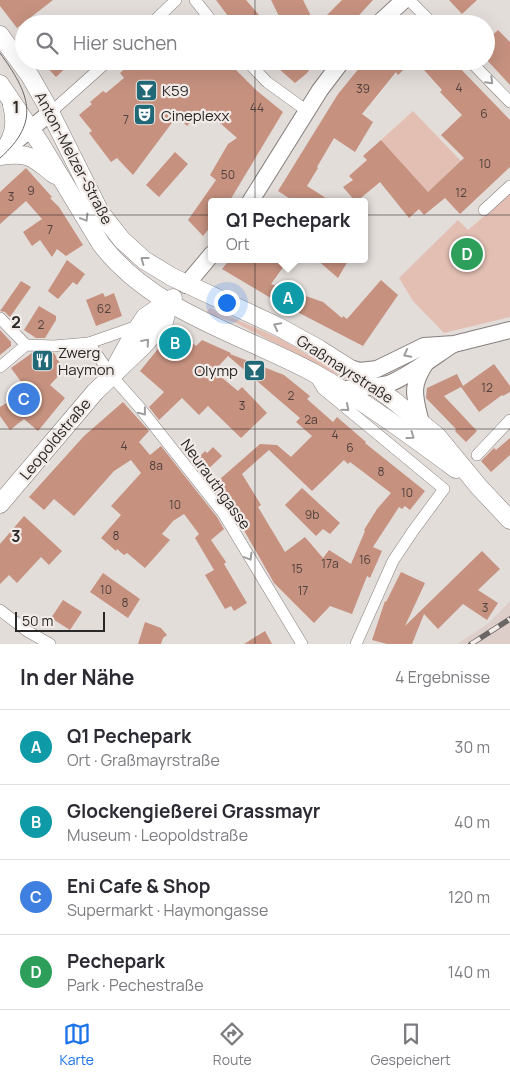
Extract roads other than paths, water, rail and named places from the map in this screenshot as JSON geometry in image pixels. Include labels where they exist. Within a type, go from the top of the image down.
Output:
[{"type":"main road","name":"Anton-Melzer-Straße","points":[[0,35],[15,56]]},
{"type":"main road","name":"Anton-Melzer-Straße","points":[[26,70],[51,112],[92,197],[114,231],[144,260],[186,285]]},
{"type":"main road","name":"Anton-Melzer-Straße","points":[[0,84],[93,232],[110,255],[139,282],[169,302]]},
{"type":"main road","points":[[0,155],[9,144],[14,131],[14,118],[10,99]]},
{"type":"main road","points":[[0,155],[26,155],[39,162],[61,179]]},
{"type":"main road","name":"Leopoldstraße","points":[[111,376],[145,317],[169,302],[186,285]]},
{"type":"main road","name":"Graßmayrstraße","points":[[186,285],[279,327],[319,349],[374,386],[437,436],[510,520]]},
{"type":"main road","name":"Leopoldstraße","points":[[0,504],[111,376],[144,346],[164,322],[169,302]]},
{"type":"main road","name":"Graßmayrstraße","points":[[169,302],[198,318],[313,373],[399,427],[480,487]]},
{"type":"street","points":[[160,15],[176,0]]},
{"type":"street","points":[[195,0],[207,15]]},
{"type":"street","points":[[388,15],[404,0]]},
{"type":"street","points":[[409,0],[424,15]]},
{"type":"street","points":[[0,155],[98,70]]},
{"type":"street","points":[[256,70],[267,82],[307,111]]},
{"type":"street","points":[[253,198],[320,90],[335,70]]},
{"type":"street","points":[[479,70],[510,102]]},
{"type":"street","points":[[484,210],[510,186]]},
{"type":"street","name":"Leopoldstraße","points":[[186,285],[208,259]]},
{"type":"street","points":[[0,318],[26,345]]},
{"type":"street","points":[[0,367],[26,345],[54,346],[89,343],[137,328]]},
{"type":"street","points":[[349,368],[360,370],[376,369],[424,346],[454,344],[510,330]]},
{"type":"street","name":"Neurauthgasse","points":[[89,343],[111,376],[140,408],[223,513],[302,644]]},
{"type":"street","points":[[341,390],[391,382],[454,344]]},
{"type":"street","points":[[421,423],[415,390],[418,375],[427,361]]},
{"type":"street","name":"Graßmayrstraße","points":[[313,373],[323,389],[444,489],[393,561],[356,644]]},
{"type":"street","points":[[477,455],[510,420]]},
{"type":"street","points":[[0,610],[27,631],[50,644]]},
{"type":"tram line","points":[[0,53],[18,81],[27,107],[22,132],[13,145],[0,158]]},
{"type":"railway","points":[[471,644],[510,619]]},
{"type":"place","name":"K59","points":[[146,90]]},
{"type":"place","name":"Cineplexx","points":[[145,115]]},
{"type":"place","name":"Pechepark","points":[[467,254]]},
{"type":"place","name":"Q1 Pechepark","points":[[288,298]]},
{"type":"place","name":"Glockengießerei Grassmayr","points":[[175,343]]},
{"type":"place","name":"Zwerg Haymon","points":[[42,361]]},
{"type":"place","name":"Olymp","points":[[254,370]]},
{"type":"place","name":"Eni Cafe & Shop","points":[[24,399]]}]
